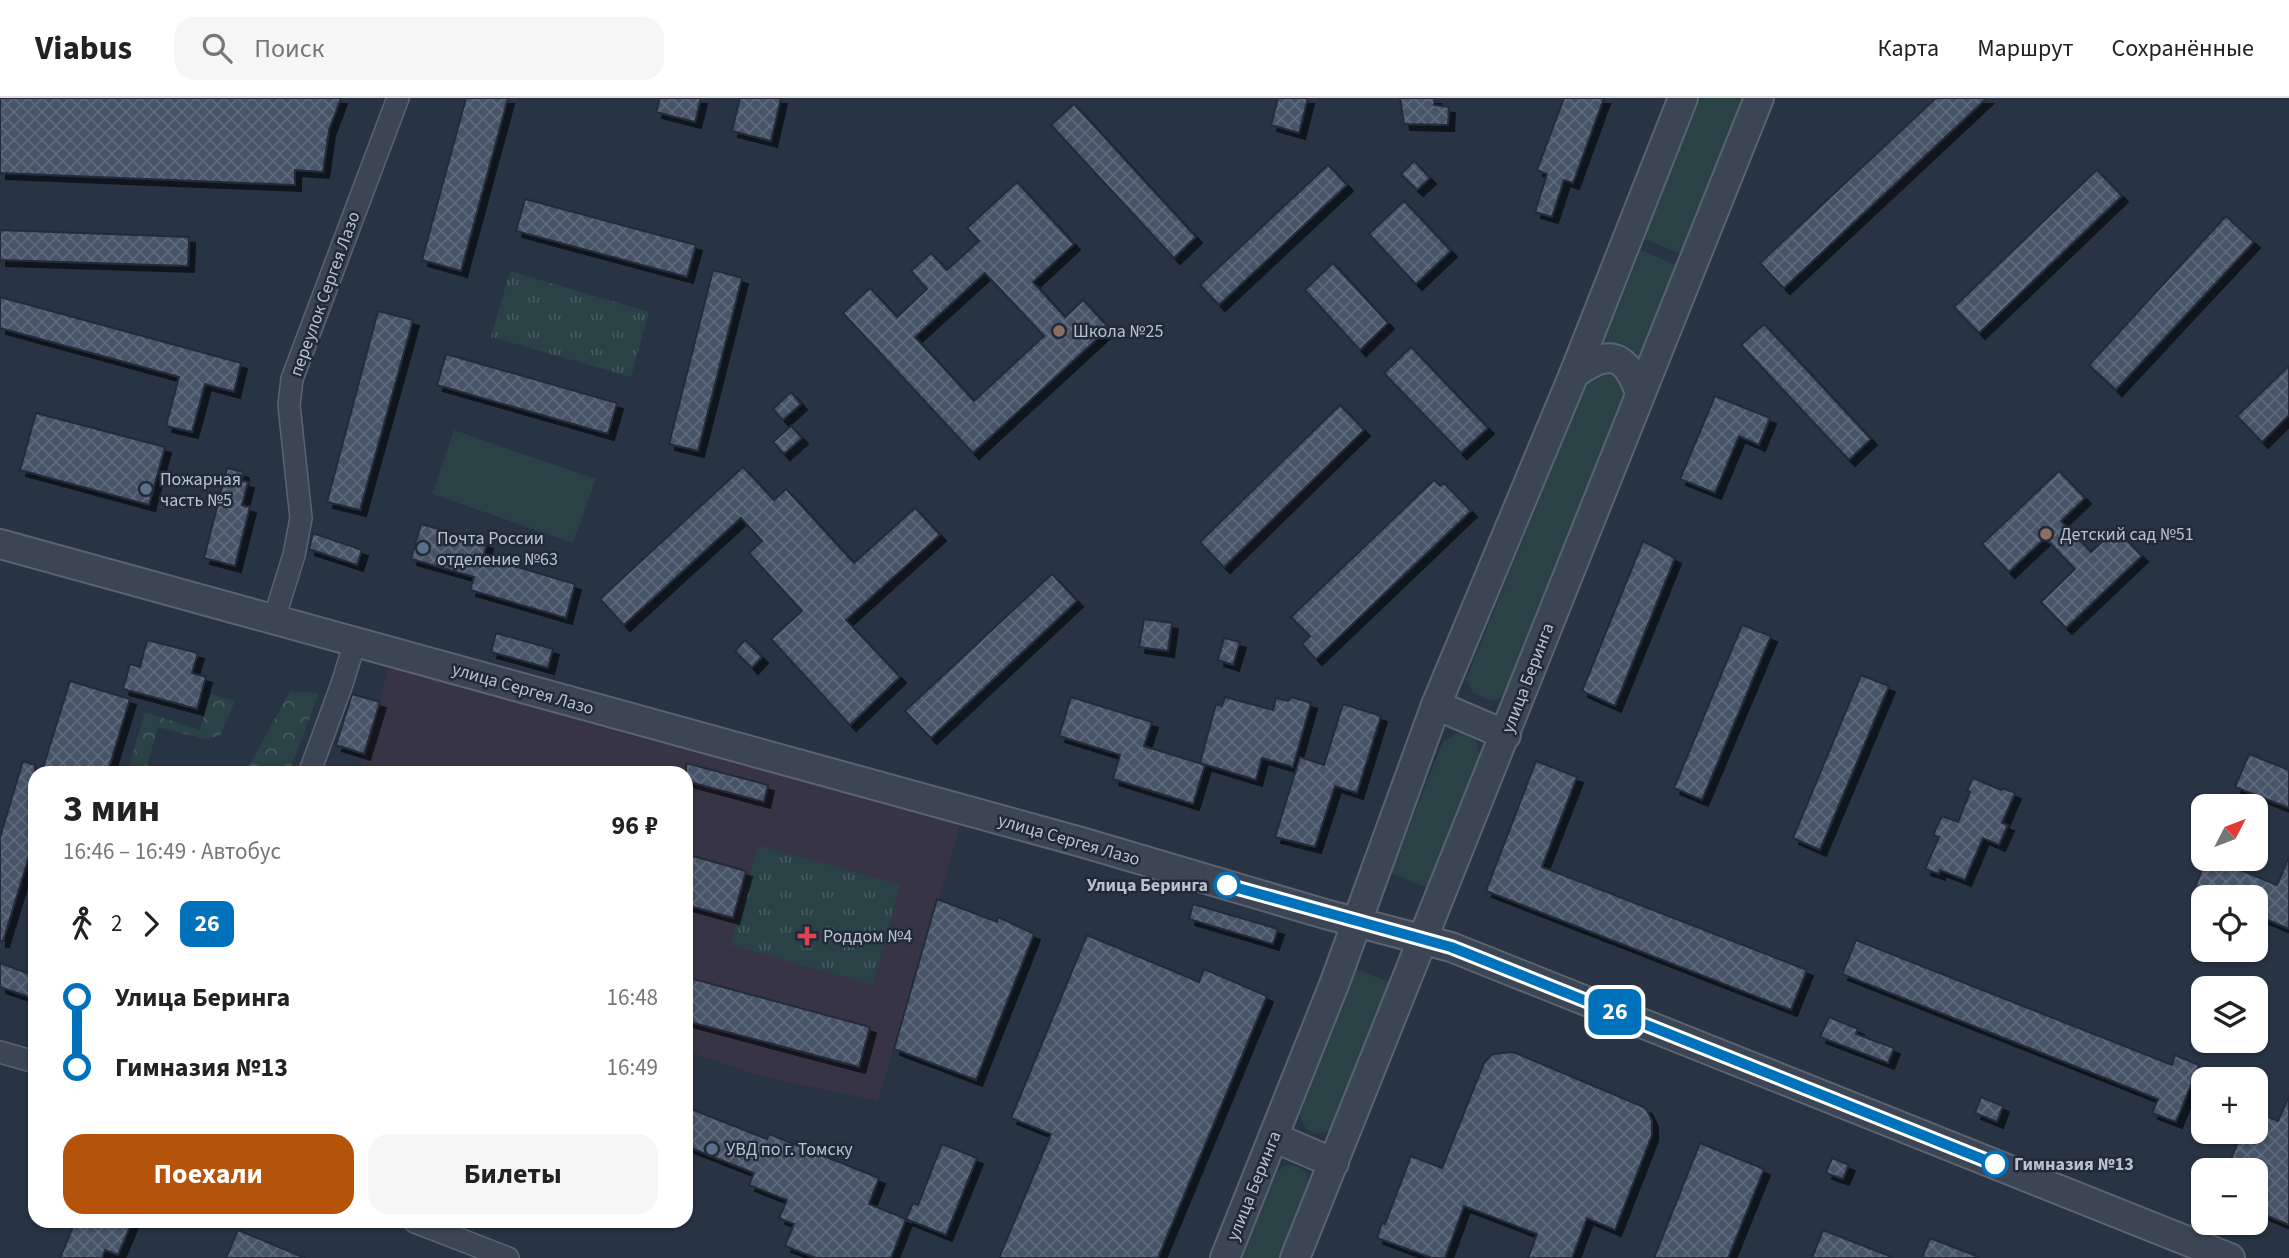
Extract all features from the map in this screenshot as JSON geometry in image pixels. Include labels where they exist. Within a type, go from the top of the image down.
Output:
[{"type":"street","name":"переулок Сергея Лазо","points":[[274,619],[294,555],[301,518],[289,405],[292,379],[398,98]]},
{"type":"street","name":"улица Беринга","points":[[1225,1258],[1335,982],[1436,705],[1574,374],[1683,98]]},
{"type":"street","name":"улица Беринга","points":[[1295,1258],[1759,98]]},
{"type":"street","points":[[1574,374],[1603,357],[1617,360],[1628,369],[1640,393]]},
{"type":"street","name":"улица Сергея Лазо","points":[[0,544],[1451,947],[2230,1258]]},
{"type":"street","points":[[312,766],[355,642]]},
{"type":"street","points":[[1436,705],[1506,735]]},
{"type":"street","points":[[0,1052],[28,1060]]},
{"type":"street","points":[[1273,1137],[1334,1163]]},
{"type":"street","points":[[430,1228],[508,1258]]},
{"type":"shaded area","name":"Роддом №4","points":[[389,665],[615,731],[962,821],[878,1101],[760,1076],[693,1053],[693,766],[360,766]]},
{"type":"green space","points":[[1700,98],[1744,98],[1681,254],[1644,239]]},
{"type":"green space","points":[[1641,250],[1678,266],[1642,362],[1601,347]]},
{"type":"green space","points":[[510,271],[649,312],[631,377],[491,337]]},
{"type":"green space","points":[[1605,368],[1623,375],[1629,390],[1506,696],[1491,701],[1473,693],[1466,679],[1590,375]]},
{"type":"green space","points":[[454,430],[596,479],[573,543],[432,494]]},
{"type":"green space","points":[[290,691],[319,693],[292,766],[249,766]]},
{"type":"green space","points":[[211,694],[235,701],[220,736],[205,739],[158,727],[147,766],[129,766],[145,712],[200,730]]},
{"type":"green space","points":[[1459,732],[1476,740],[1480,758],[1430,889],[1390,873],[1443,742]]},
{"type":"green space","points":[[758,845],[900,885],[873,985],[730,945]]},
{"type":"green space","points":[[1353,968],[1392,983],[1333,1128],[1322,1133],[1312,1132],[1304,1126],[1300,1114]]},
{"type":"green space","points":[[1289,1165],[1305,1172],[1309,1187],[1280,1258],[1242,1258],[1276,1173]]},
{"type":"building","points":[[0,98],[341,98],[329,130],[323,172],[295,170],[295,185],[0,173]]},
{"type":"building","points":[[466,98],[508,98],[461,271],[422,260]]},
{"type":"building","points":[[660,98],[701,98],[695,122],[656,112]]},
{"type":"building","points":[[740,98],[781,98],[771,141],[732,131]]},
{"type":"building","points":[[1278,98],[1308,98],[1299,133],[1271,125]]},
{"type":"building","points":[[1400,98],[1435,98],[1434,105],[1449,107],[1448,125],[1404,124]]},
{"type":"building","points":[[1564,98],[1604,98],[1573,183],[1564,180],[1552,217],[1535,212],[1547,174],[1537,170]]},
{"type":"building","points":[[1936,98],[1987,98],[1784,288],[1760,263]]},
{"type":"building","points":[[1074,104],[1196,237],[1174,258],[1051,125]]},
{"type":"building","points":[[1414,161],[1430,178],[1417,190],[1401,174]]},
{"type":"building","points":[[1328,165],[1347,185],[1219,305],[1200,285]]},
{"type":"building","points":[[2097,170],[2122,196],[1979,333],[1954,307]]},
{"type":"building","points":[[1017,182],[1074,244],[1033,282],[1065,317],[1083,300],[1109,328],[973,453],[843,313],[870,288],[897,317],[927,289],[911,271],[931,253],[947,270],[979,241],[967,228]],"holes":[[[985,273],[1044,336],[974,401],[915,337]]]},
{"type":"building","points":[[525,199],[696,245],[687,277],[516,231]]},
{"type":"building","points":[[1404,201],[1451,251],[1416,284],[1369,234]]},
{"type":"building","points":[[2226,216],[2254,242],[2116,390],[2089,365]]},
{"type":"building","points":[[0,230],[189,237],[188,266],[0,260]]},
{"type":"building","points":[[1333,263],[1388,323],[1360,350],[1305,290]]},
{"type":"building","points":[[713,270],[742,278],[698,451],[669,444]]},
{"type":"building","points":[[0,297],[241,363],[234,392],[205,384],[192,432],[166,426],[179,377],[0,328]]},
{"type":"building","points":[[378,311],[413,320],[360,510],[327,502]]},
{"type":"building","points":[[1764,324],[1871,439],[1849,460],[1741,345]]},
{"type":"building","points":[[1411,347],[1488,428],[1461,453],[1384,373]]},
{"type":"building","points":[[446,354],[617,403],[608,434],[437,385]]},
{"type":"building","points":[[2289,366],[2289,415],[2262,442],[2237,416]]},
{"type":"building","points":[[791,392],[801,404],[783,420],[773,409]]},
{"type":"building","points":[[1715,396],[1770,418],[1759,445],[1739,436],[1715,493],[1680,479]]},
{"type":"building","points":[[1340,405],[1364,430],[1224,567],[1200,542]]},
{"type":"building","points":[[36,413],[165,447],[149,505],[20,470]]},
{"type":"building","points":[[791,426],[802,438],[784,454],[773,442]]},
{"type":"building","points":[[743,467],[774,500],[786,489],[854,563],[915,508],[940,535],[846,620],[900,677],[850,725],[771,639],[802,611],[749,553],[762,541],[741,518],[624,625],[600,599]]},
{"type":"building","points":[[227,468],[243,472],[242,481],[248,482],[242,505],[250,507],[235,566],[204,558]]},
{"type":"building","name":"Детский сад №51","points":[[2059,471],[2085,498],[2061,521],[2091,552],[2116,529],[2142,556],[2066,628],[2041,602],[2075,569],[2045,538],[2009,572],[1982,544]]},
{"type":"building","points":[[1434,480],[1440,486],[1444,483],[1471,511],[1316,659],[1302,644],[1310,636],[1291,617]]},
{"type":"building","points":[[421,524],[487,543],[483,557],[575,584],[566,618],[470,590],[474,577],[411,559]]},
{"type":"building","points":[[313,533],[362,550],[357,565],[309,549]]},
{"type":"building","points":[[1643,541],[1675,558],[1615,706],[1582,691]]},
{"type":"building","points":[[1052,574],[1077,601],[931,738],[905,711]]},
{"type":"building","points":[[1144,619],[1172,623],[1168,651],[1139,647]]},
{"type":"building","points":[[1742,625],[1771,636],[1702,800],[1674,788]]},
{"type":"building","points":[[496,633],[553,649],[548,668],[491,652]]},
{"type":"building","points":[[1224,638],[1240,642],[1233,665],[1218,660]]},
{"type":"building","points":[[147,640],[198,653],[192,673],[206,677],[197,709],[123,689],[130,664],[140,667]]},
{"type":"building","points":[[745,640],[762,657],[752,668],[735,651]]},
{"type":"building","points":[[1861,675],[1889,686],[1820,850],[1793,838]]},
{"type":"building","points":[[70,681],[130,699],[109,766],[43,766]]},
{"type":"building","points":[[352,694],[380,702],[364,754],[336,745]]},
{"type":"building","points":[[1071,697],[1152,722],[1144,746],[1205,765],[1193,804],[1113,779],[1120,755],[1059,736]]},
{"type":"building","points":[[1225,697],[1273,710],[1276,698],[1288,701],[1292,697],[1311,703],[1293,767],[1262,758],[1256,780],[1200,763],[1216,704],[1222,706]]},
{"type":"building","points":[[1343,704],[1381,716],[1357,793],[1335,786],[1315,847],[1275,837],[1300,757],[1324,765]]},
{"type":"building","points":[[2249,754],[2289,770],[2289,808],[2268,800],[2268,794],[2253,794],[2235,787]]},
{"type":"building","points":[[23,761],[35,765],[28,766],[28,860],[3,941],[0,941],[0,837]]},
{"type":"building","points":[[1536,761],[1577,777],[1542,867],[1807,970],[1791,1010],[1486,891]]},
{"type":"building","points":[[686,763],[768,785],[764,802],[693,783],[693,766],[686,766]]},
{"type":"building","points":[[1973,778],[2015,793],[2002,823],[2008,825],[1999,845],[1983,838],[1965,880],[1940,870],[1939,874],[1925,869],[1939,837],[1933,835],[1942,816],[1958,822]]},
{"type":"building","points":[[693,856],[746,871],[733,918],[693,907]]},
{"type":"building","points":[[2289,857],[2289,929],[2268,920],[2268,885],[2196,885],[2201,872],[2246,872],[2277,885]]},
{"type":"building","points":[[937,899],[997,922],[998,917],[1034,934],[976,1080],[894,1049]]},
{"type":"building","points":[[1193,904],[1278,929],[1273,944],[1189,919]]},
{"type":"building","points":[[1087,935],[1199,982],[1204,969],[1267,996],[1158,1258],[999,1258],[1051,1134],[1011,1118]]},
{"type":"building","points":[[1856,940],[2172,1065],[2175,1055],[2199,1065],[2191,1067],[2191,1085],[2176,1122],[2152,1113],[2158,1099],[1842,974]]},
{"type":"building","points":[[0,963],[28,973],[28,997],[0,987]]},
{"type":"building","points":[[693,979],[870,1027],[859,1067],[693,1023]]},
{"type":"building","points":[[1829,1017],[1858,1029],[1856,1034],[1894,1048],[1888,1063],[1820,1037]]},
{"type":"building","points":[[1513,1052],[1646,1108],[1652,1121],[1652,1135],[1615,1230],[1587,1218],[1572,1258],[1528,1258],[1537,1234],[1464,1206],[1445,1258],[1432,1258],[1377,1238],[1411,1156],[1442,1168],[1484,1063],[1493,1054]]},
{"type":"building","points":[[2289,1096],[2289,1225],[2268,1216],[2268,1158],[2231,1158],[2237,1144],[2268,1144],[2268,1117],[2278,1121]]},
{"type":"building","points":[[1981,1097],[2003,1106],[1997,1122],[1975,1113]]},
{"type":"building","points":[[693,1110],[767,1139],[769,1134],[879,1178],[869,1204],[906,1219],[891,1258],[816,1258],[785,1246],[794,1224],[779,1218],[787,1200],[749,1185],[754,1173],[693,1149]]},
{"type":"building","points":[[1700,1143],[1764,1169],[1728,1258],[1654,1258]]},
{"type":"building","points":[[942,1144],[977,1158],[946,1235],[906,1219],[913,1203],[918,1205]]},
{"type":"building","points":[[1832,1158],[1849,1165],[1843,1179],[1826,1173]]},
{"type":"building","points":[[72,1228],[129,1228],[118,1255],[105,1250],[102,1258],[60,1258]]},
{"type":"building","points":[[238,1230],[305,1258],[226,1258]]},
{"type":"building","points":[[1823,1230],[1892,1257],[1892,1258],[1812,1258]]},
{"type":"building","points":[[1930,1238],[1979,1257],[1979,1258],[1922,1258]]},
{"type":"bus line","name":"26","points":[[1227,885],[1451,947],[1995,1164]]},
{"type":"place","name":"Школа №25","points":[[1059,331]]},
{"type":"place","name":"Пожарная часть №5","points":[[146,489]]},
{"type":"place","name":"Детский сад №51","points":[[2046,534]]},
{"type":"place","name":"Почта России отделение №63","points":[[423,548]]},
{"type":"place","name":"Улица Беринга","points":[[1227,885]]},
{"type":"place","name":"Роддом №4","points":[[807,936]]},
{"type":"place","name":"УВД по г. Томску","points":[[712,1149]]},
{"type":"place","name":"Гимназия №13","points":[[1995,1164]]}]
